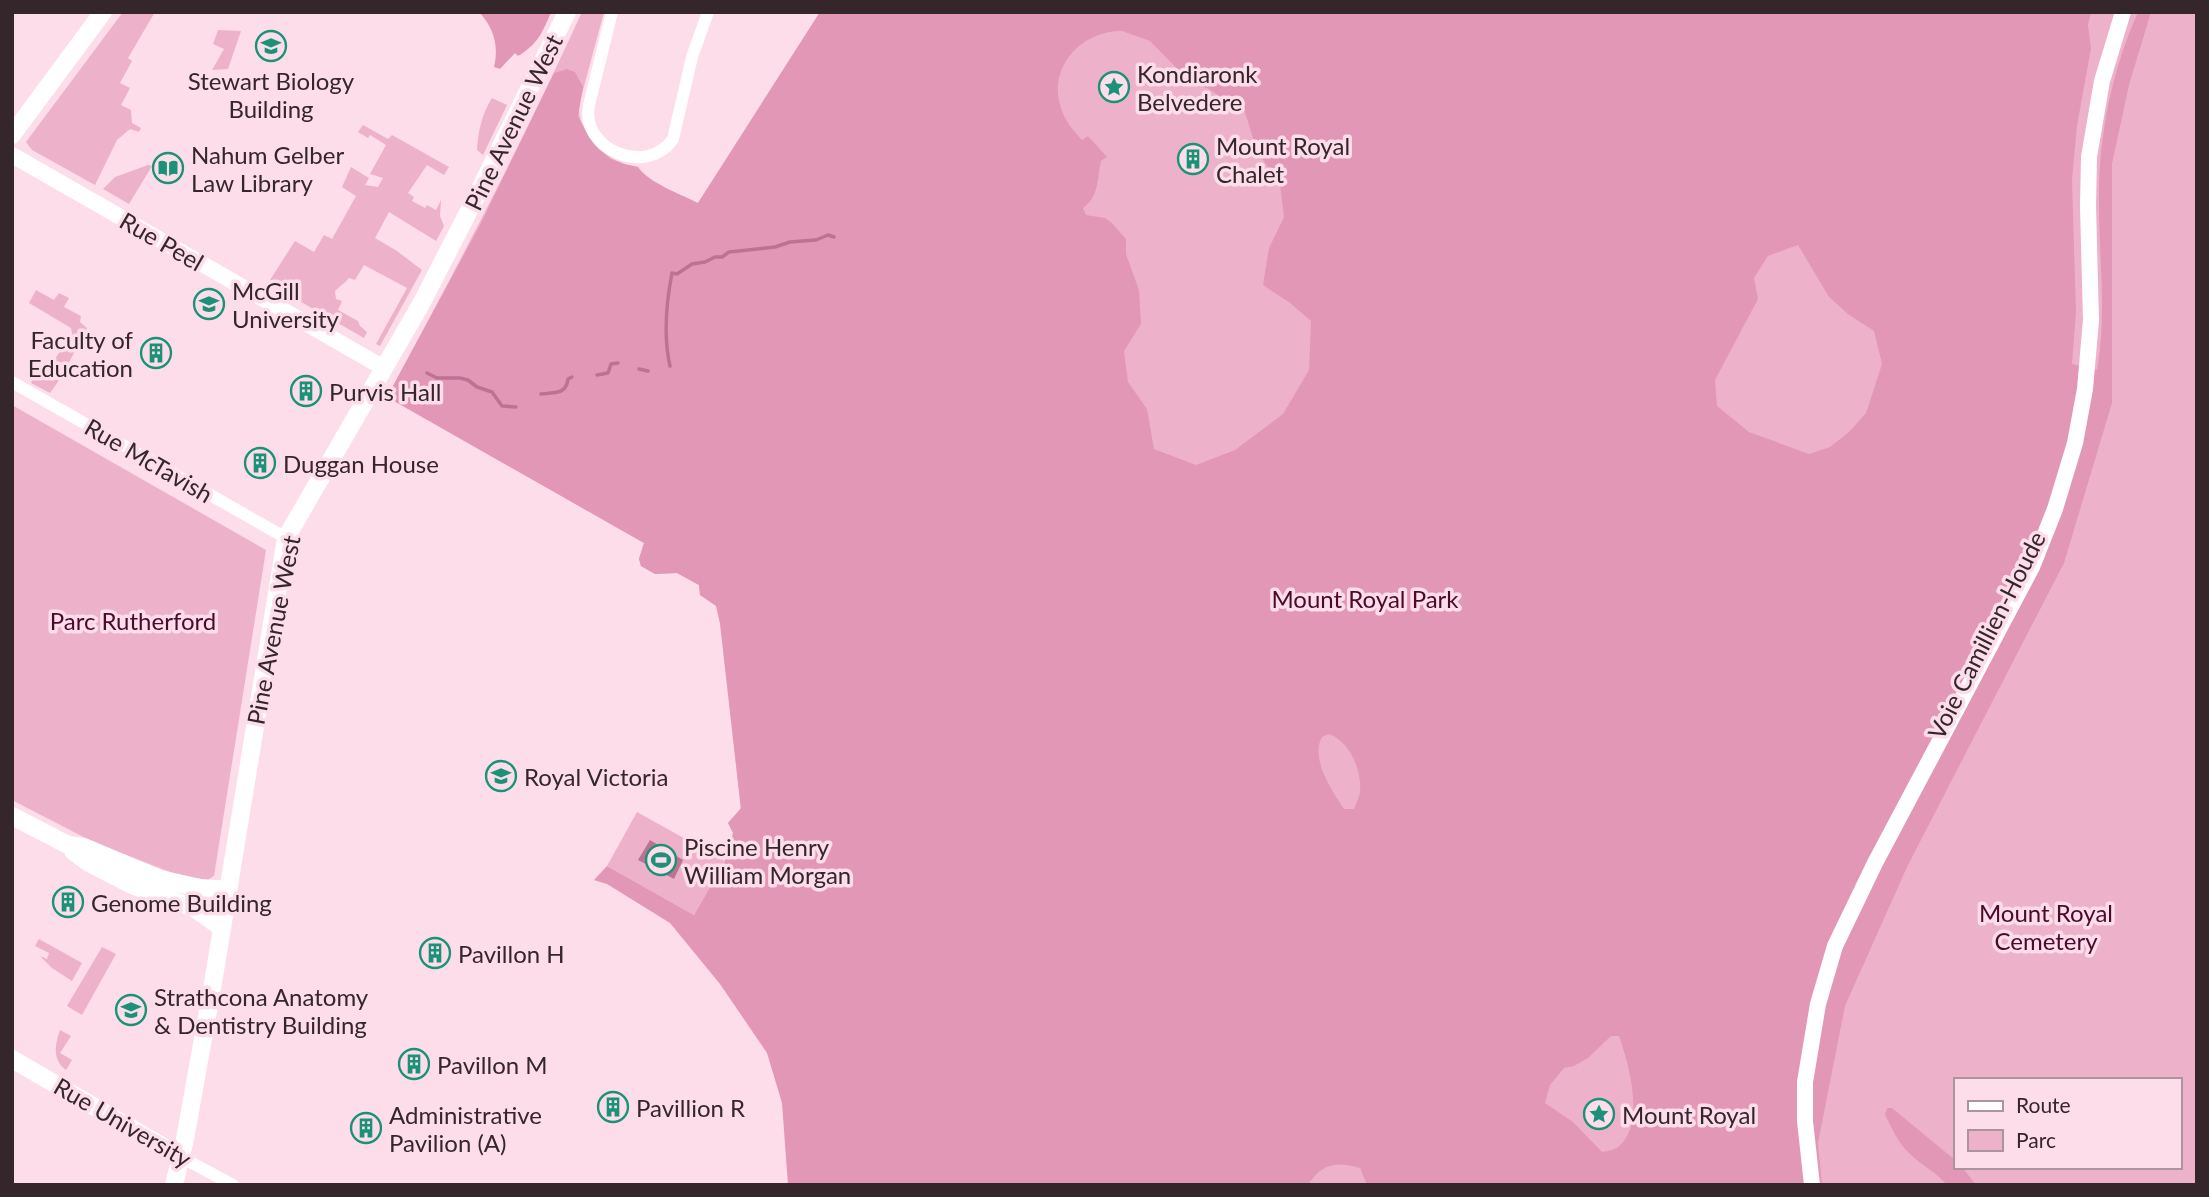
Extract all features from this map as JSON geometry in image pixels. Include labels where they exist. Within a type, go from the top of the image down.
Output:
[{"type":"main road","points":[[12,135],[103,12]]},
{"type":"main road","name":"Pine Avenue West","points":[[174,1185],[222,928],[286,538],[421,304],[567,12]]},
{"type":"main road","points":[[12,816],[68,845],[84,848],[174,883],[228,890]]},
{"type":"main road","points":[[68,845],[76,854],[107,873],[194,908],[222,928]]},
{"type":"main road","name":"Rue University","points":[[12,1059],[181,1157]]},
{"type":"street","points":[[612,12],[589,105],[588,121],[597,137],[609,149],[620,155],[640,158],[659,152],[673,139],[690,64],[708,12]]},
{"type":"street","name":"Voie Camillien-Houde","points":[[1805,1185],[1797,1083],[1805,1026],[1823,959],[1842,912],[2024,569],[2062,466],[2079,386],[2085,326],[2082,185],[2085,137],[2103,51],[2120,19]]},
{"type":"street","name":"Voie Camillien-Houde","points":[[1812,1185],[1804,1100],[1806,1063],[1818,1004],[1835,946],[1875,863],[2032,568],[2055,509],[2075,443],[2085,389],[2091,328],[2089,158],[2102,81],[2120,19]]},
{"type":"street","name":"Rue Peel","points":[[12,155],[384,368]]},
{"type":"street","name":"Rue McTavish","points":[[12,382],[286,538]]},
{"type":"street","name":"Rue University","points":[[181,1157],[233,1185]]},
{"type":"green space","points":[[123,12],[155,12],[128,58],[132,61],[120,83],[130,88],[121,105],[131,110],[132,123],[141,128],[139,132],[130,129],[117,140],[95,185],[32,150],[26,142]]},
{"type":"green space","points":[[479,12],[551,12],[535,43],[518,56],[515,53],[500,69],[494,67],[496,52],[492,31]]},
{"type":"green space","name":"Mount Royal Park","points":[[582,12],[604,12],[579,105],[583,128],[596,147],[605,154],[638,167],[657,183],[698,203],[820,12],[2197,12],[2197,1185],[857,1185],[744,838],[716,605],[700,595],[699,585],[677,573],[655,574],[641,566],[639,559],[644,543],[387,397],[536,110]]},
{"type":"green space","name":"Mount Royal Park","points":[[820,12],[2091,12],[2088,25],[2091,48],[2077,126],[2072,180],[2076,312],[2072,364],[2097,370],[2102,329],[2099,180],[2104,131],[2120,59],[2138,12],[2151,12],[2129,85],[2112,164],[2112,403],[2064,563],[1907,867],[1845,1006],[1818,1143],[1822,1185],[1367,1185],[1360,1168],[1337,1165],[1319,1172],[1308,1185],[788,1185],[782,1103],[767,1053],[720,984],[670,923],[607,884],[594,880],[607,866],[694,915],[725,861],[733,833],[728,823],[741,808],[716,606],[700,595],[699,585],[677,573],[655,574],[641,566],[639,559],[644,543],[387,397],[480,225],[554,73],[567,69],[575,72],[583,87],[578,116],[598,148],[611,159],[638,167],[657,183],[698,203]],"holes":[[[1122,31],[1150,41],[1191,83],[1207,88],[1245,112],[1257,151],[1280,185],[1284,217],[1269,248],[1263,285],[1311,321],[1309,370],[1283,414],[1235,450],[1196,465],[1154,449],[1147,409],[1128,382],[1124,351],[1141,324],[1139,290],[1126,254],[1126,239],[1112,223],[1105,218],[1086,215],[1083,208],[1095,193],[1101,161],[1107,157],[1088,136],[1082,140],[1074,131],[1065,117],[1058,97],[1062,68],[1070,56],[1092,37]],[[1798,245],[1829,297],[1848,314],[1874,331],[1882,364],[1866,413],[1849,432],[1830,447],[1809,454],[1749,432],[1717,406],[1715,380],[1758,299],[1754,278],[1768,256]],[[1329,734],[1343,743],[1357,766],[1360,794],[1354,809],[1344,809],[1324,774],[1319,755],[1322,737]],[[1611,1036],[1619,1036],[1627,1062],[1633,1110],[1626,1137],[1612,1150],[1602,1152],[1573,1122],[1545,1103],[1550,1085],[1564,1068],[1588,1058]]]},
{"type":"green space","points":[[218,30],[241,31],[228,69],[212,70],[224,49],[213,44]]},
{"type":"green space","points":[[492,98],[507,105],[483,155],[477,150],[478,136],[483,116]]},
{"type":"green space","points":[[363,125],[388,139],[392,135],[449,167],[444,175],[427,165],[408,193],[414,197],[412,201],[425,208],[427,205],[436,210],[441,200],[440,216],[444,226],[436,241],[389,212],[375,238],[422,270],[380,346],[376,344],[407,288],[364,265],[355,280],[349,278],[335,291],[336,299],[342,301],[338,310],[358,321],[367,332],[364,338],[268,283],[295,241],[314,252],[324,235],[332,239],[356,196],[342,187],[351,167],[369,178],[365,185],[378,187],[383,178],[370,174],[386,145],[370,135],[368,138],[358,132]]},
{"type":"green space","points":[[152,166],[129,204],[103,189],[115,177]]},
{"type":"green space","points":[[36,290],[54,300],[59,293],[69,298],[64,307],[81,316],[80,322],[87,328],[50,393],[31,383],[33,379],[26,375],[31,367],[49,368],[72,333],[71,328],[29,303]]},
{"type":"green space","name":"Parc Rutherford","points":[[12,405],[266,550],[214,876],[208,880],[178,875],[95,843],[12,800]]},
{"type":"green space","points":[[637,812],[725,861],[694,915],[607,866]]},
{"type":"green space","points":[[39,939],[82,963],[72,981],[40,956],[47,959],[49,953],[35,946]]},
{"type":"green space","points":[[102,947],[116,954],[82,1015],[67,1006]]},
{"type":"green space","points":[[60,1030],[71,1036],[60,1053],[72,1060],[66,1070],[57,1057],[56,1046]]},
{"type":"green space","points":[[1887,1108],[1892,1108],[1954,1159],[1954,1169],[1964,1169],[1976,1185],[1947,1185],[1902,1145],[1885,1115]]},
{"type":"shaded area","name":"Piscine Henry William Morgan","points":[[650,840],[683,860],[674,879],[638,860]]},
{"type":"waterway","points":[[670,366],[666,320],[672,273],[677,274],[692,264],[722,257],[729,252],[816,240],[828,235],[834,237]]},
{"type":"waterway","points":[[597,375],[608,373],[611,364],[618,363]]},
{"type":"waterway","points":[[639,369],[648,371]]},
{"type":"waterway","points":[[427,373],[437,378],[468,380],[477,387],[492,392],[502,406],[516,407]]},
{"type":"waterway","points":[[541,394],[562,390],[572,377]]},
{"type":"place","name":"Stewart Biology Building","points":[[271,46]]},
{"type":"place","name":"Kondiaronk Belvedere","points":[[1114,87]]},
{"type":"place","name":"Mount Royal Chalet","points":[[1193,159]]},
{"type":"place","name":"Nahum Gelber Law Library","points":[[168,168]]},
{"type":"place","name":"McGill University","points":[[209,304]]},
{"type":"place","name":"Faculty of Education","points":[[156,353]]},
{"type":"place","name":"Purvis Hall","points":[[306,391]]},
{"type":"place","name":"Duggan House","points":[[260,463]]},
{"type":"place","name":"Royal Victoria","points":[[501,776]]},
{"type":"place","name":"Piscine Henry William Morgan","points":[[661,860]]},
{"type":"place","name":"Genome Building","points":[[68,902]]},
{"type":"place","name":"Pavillon H","points":[[435,953]]},
{"type":"place","name":"Strathcona Anatomy & Dentistry Building","points":[[131,1010]]},
{"type":"place","name":"Pavillon M","points":[[414,1064]]},
{"type":"place","name":"Pavillion R","points":[[613,1107]]},
{"type":"place","name":"Mount Royal","points":[[1599,1114]]},
{"type":"place","name":"Administrative Pavilion (A)","points":[[366,1128]]},
{"type":"park label","name":"Mount Royal Cemetery","points":[[2046,926]]}]
